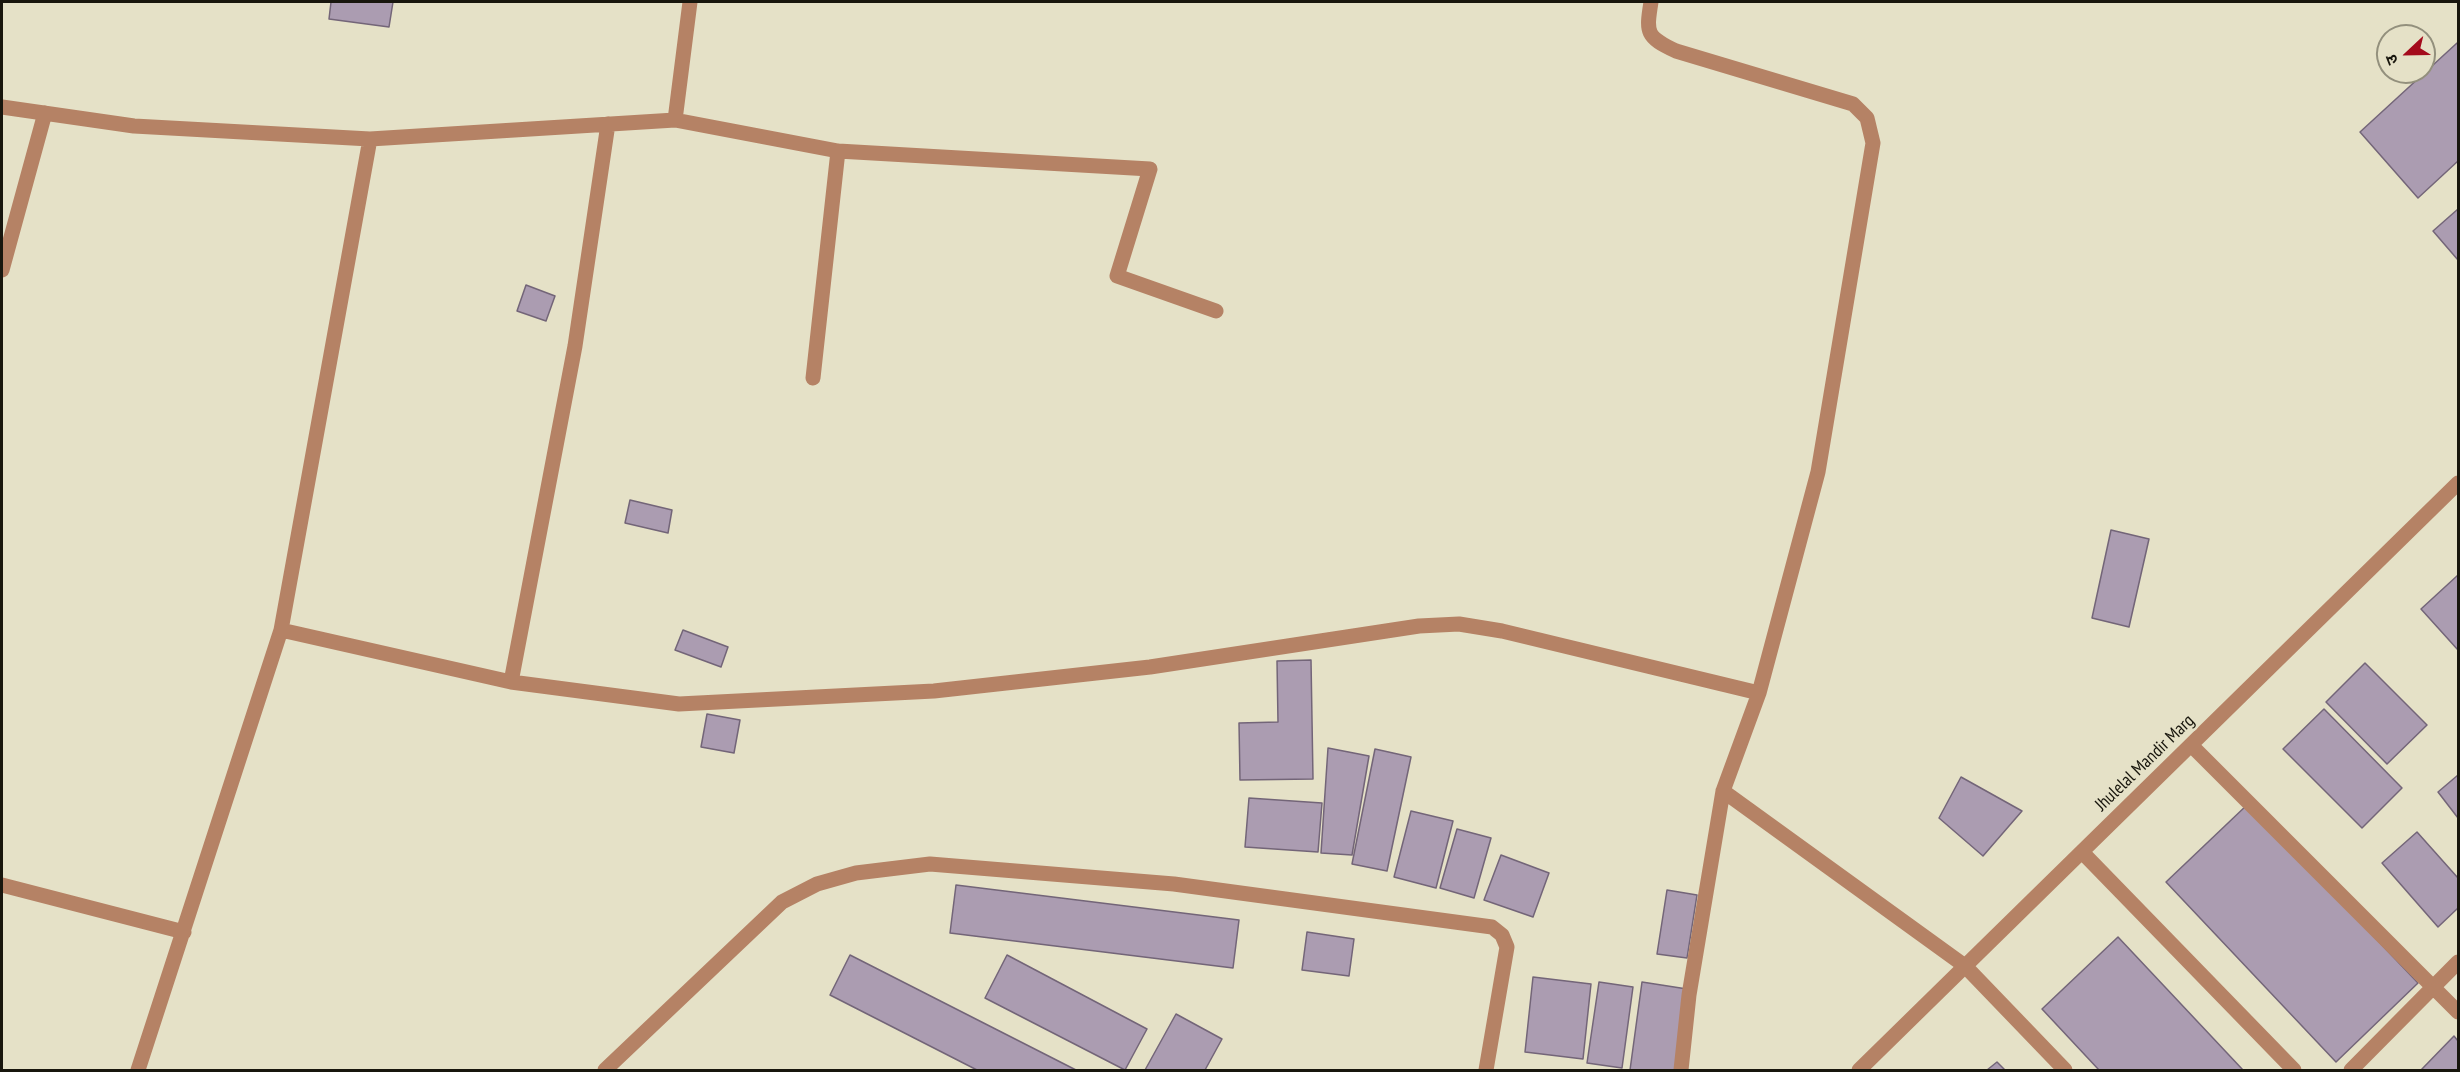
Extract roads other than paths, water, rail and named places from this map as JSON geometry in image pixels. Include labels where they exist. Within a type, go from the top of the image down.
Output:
[{"type":"street","points":[[675,120],[690,2]]},
{"type":"street","points":[[1651,2],[1647,26],[1655,41],[1676,51],[1853,104],[1867,118],[1873,143],[1818,472],[1759,693],[1723,791],[1689,995],[1681,1071]]},
{"type":"street","points":[[2,107],[134,126],[370,139],[675,120],[838,151],[1150,169],[1117,276],[1216,311]]},
{"type":"street","points":[[2,270],[45,113]]},
{"type":"street","points":[[511,682],[575,346],[608,124]]},
{"type":"street","points":[[138,1071],[281,630],[370,139]]},
{"type":"street","points":[[813,378],[838,151]]},
{"type":"street","name":"Jhulelal Mandir Marg","points":[[1859,1071],[2458,483]]},
{"type":"street","points":[[281,630],[511,682],[680,704],[934,691],[1150,667],[1419,626],[1459,624],[1502,630],[1759,693]]},
{"type":"street","points":[[2191,745],[2458,1012]]},
{"type":"street","points":[[1723,791],[1965,966],[2065,1071]]},
{"type":"street","points":[[2082,852],[2294,1071]]},
{"type":"street","points":[[605,1071],[782,902],[817,884],[856,873],[930,864],[1174,884],[1491,927],[1502,935],[1507,947],[1486,1071]]},
{"type":"street","points":[[2,885],[184,932]]},
{"type":"street","points":[[2351,1071],[2458,962]]}]
